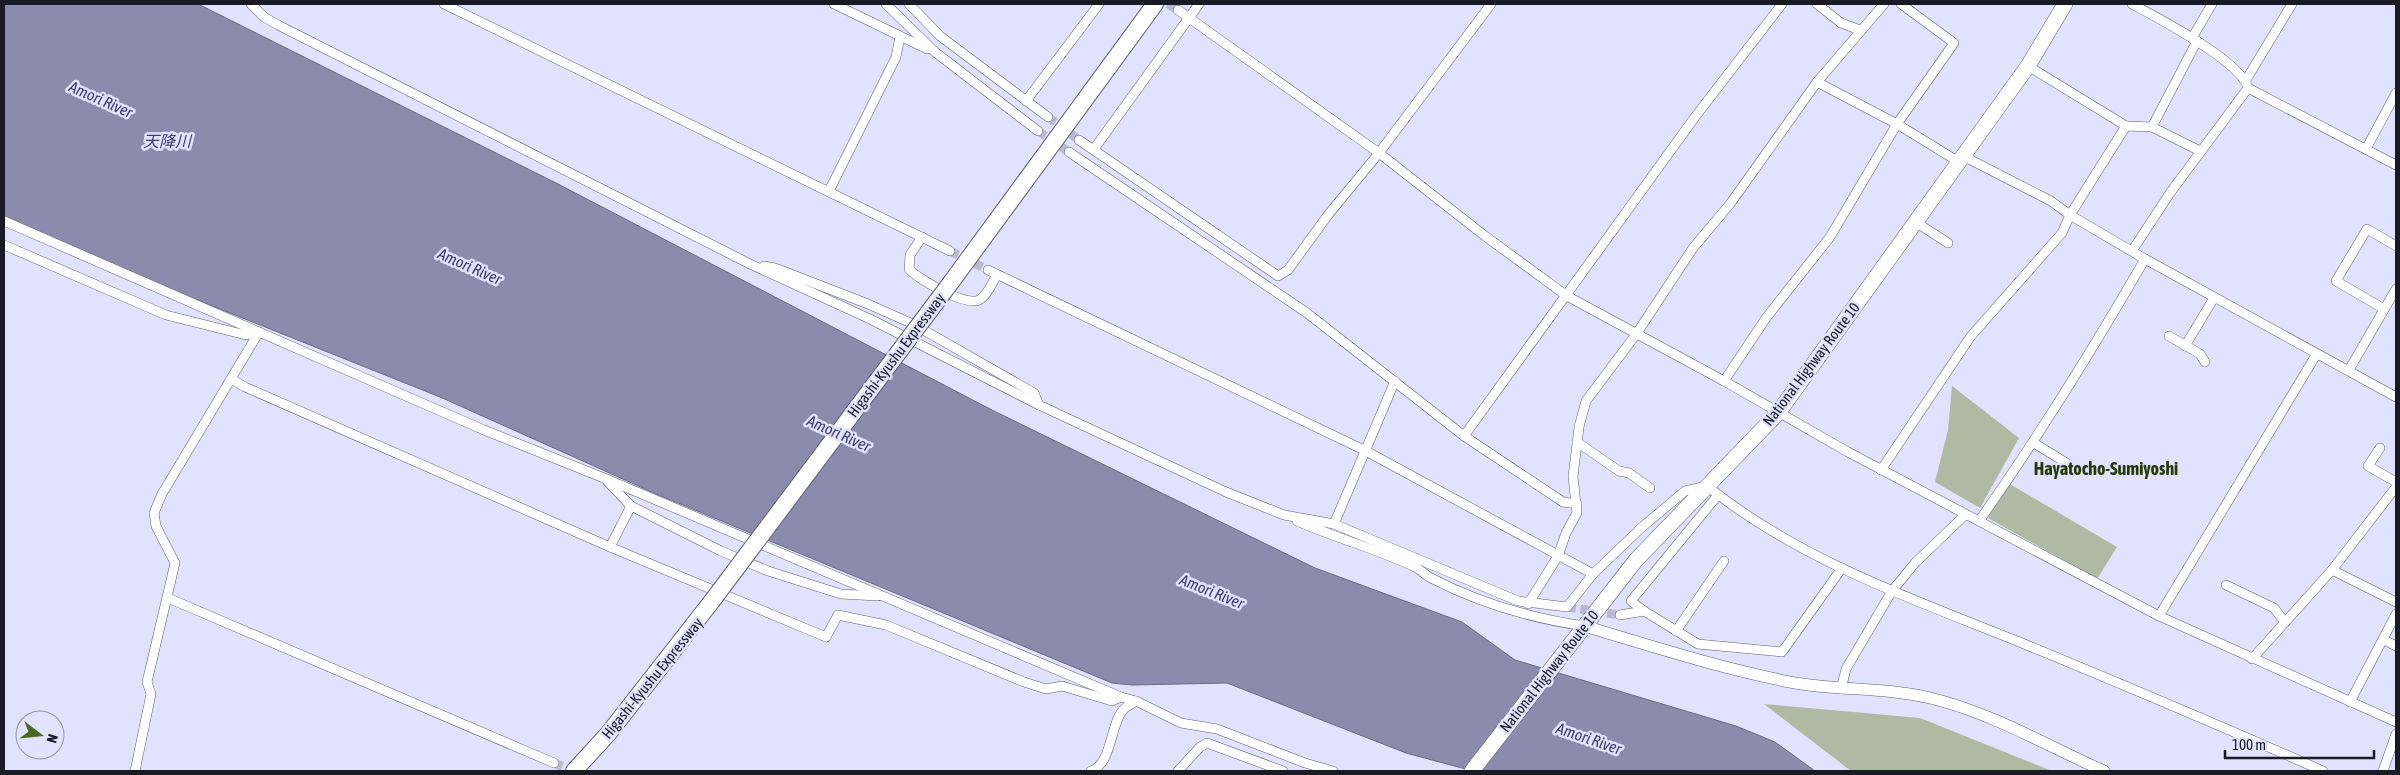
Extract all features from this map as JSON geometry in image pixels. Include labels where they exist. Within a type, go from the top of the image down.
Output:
[{"type":"highway","name":"Higashi-Kyushu Expressway","points":[[574,771],[608,734],[712,601],[952,281],[1154,4]]},
{"type":"highway","name":"National Highway Route 10","points":[[1472,771],[1636,560],[1712,491],[1778,413],[1865,290],[1917,223],[2028,66],[2065,4]]},
{"type":"street","points":[[251,4],[264,17],[278,25],[750,264],[870,320],[1039,405],[1226,492],[1417,568],[1430,577],[1513,612],[1584,626],[1693,659],[1797,683],[1936,699],[1999,723],[2104,771]]},
{"type":"street","points":[[444,4],[950,251]]},
{"type":"street","points":[[834,4],[935,52]]},
{"type":"street","points":[[886,4],[935,52],[1038,131]]},
{"type":"street","points":[[909,4],[940,36],[1048,117]]},
{"type":"street","points":[[1026,101],[1099,4]]},
{"type":"street","points":[[1094,149],[1199,4]]},
{"type":"street","points":[[1492,4],[1379,153],[1328,215],[1288,270],[1278,276],[1094,149],[1080,141],[1070,154],[1307,313],[1464,436],[1563,502],[1576,504]]},
{"type":"street","points":[[1464,436],[1568,296],[1695,117],[1782,4]]},
{"type":"street","points":[[1817,4],[1841,23],[1860,30]]},
{"type":"street","points":[[1528,604],[1558,556],[1566,533],[1578,513],[1573,477],[1577,442],[1586,401],[1637,332],[1693,248],[1736,196],[1817,82],[1884,4]]},
{"type":"street","points":[[1724,380],[1766,318],[1830,237],[1897,124],[1954,43],[1901,4]]},
{"type":"street","points":[[2132,4],[2195,39],[2247,84],[2396,165]]},
{"type":"street","points":[[2152,127],[2212,4]]},
{"type":"street","points":[[2132,251],[2170,193],[2247,84],[2292,4]]},
{"type":"street","points":[[1178,10],[1379,153],[1484,236],[1568,296],[1724,380],[1778,413],[1881,470],[2159,616],[2396,722]]},
{"type":"street","points":[[829,192],[896,57],[900,37]]},
{"type":"street","points":[[2028,66],[2126,126],[2152,127],[2200,151]]},
{"type":"street","points":[[1817,82],[1961,159],[2052,201],[2070,215],[2145,259],[2316,355],[2349,370],[2396,397]]},
{"type":"street","points":[[2366,148],[2396,93]]},
{"type":"street","points":[[1881,470],[1971,336],[2062,233],[2070,215],[2126,126]]},
{"type":"street","points":[[4,221],[484,430],[886,596],[1121,697],[1136,701],[1181,723],[1217,729],[1303,767],[1333,771]]},
{"type":"street","points":[[1917,223],[1948,243]]},
{"type":"street","points":[[2384,309],[2336,281],[2367,230],[2396,246]]},
{"type":"street","points":[[922,237],[910,255],[909,269],[916,276],[940,289],[967,301],[976,302],[984,296],[997,275]]},
{"type":"street","points":[[4,245],[166,315],[246,335],[259,332]]},
{"type":"street","points":[[1979,521],[2034,443],[2092,351],[2145,259]]},
{"type":"street","points":[[750,264],[775,268],[914,324],[1034,393],[1039,405]]},
{"type":"street","points":[[988,270],[1364,450],[1593,574]]},
{"type":"street","points":[[2349,370],[2396,289]]},
{"type":"street","points":[[2185,346],[2214,298]]},
{"type":"street","points":[[135,771],[151,694],[147,682],[175,563],[156,526],[154,513],[162,494],[259,332]]},
{"type":"street","points":[[2169,336],[2200,354],[2201,359],[2205,362]]},
{"type":"street","points":[[2159,616],[2316,355]]},
{"type":"street","points":[[232,379],[245,387],[610,547],[826,637],[838,615],[886,625],[1038,687],[1046,689],[1062,686],[1112,701],[1121,697]]},
{"type":"street","points":[[1334,524],[1395,381]]},
{"type":"street","points":[[1577,442],[1619,471],[1629,473],[1650,488]]},
{"type":"street","points":[[2034,443],[2068,464]]},
{"type":"street","points":[[2380,448],[2368,466],[2396,482]]},
{"type":"street","points":[[604,478],[630,506],[721,551],[768,571],[841,594],[886,596]]},
{"type":"street","points":[[2252,659],[2284,621],[2332,570],[2396,487]]},
{"type":"street","points":[[1284,515],[1334,524],[1528,604],[1567,607],[1593,574],[1686,491],[1712,491],[1778,537],[1892,591],[2208,720],[2322,771]]},
{"type":"street","points":[[1712,491],[1631,601],[1676,631],[1698,644],[1782,652],[1842,568]]},
{"type":"street","points":[[610,547],[630,506]]},
{"type":"street","points":[[1842,689],[1846,669],[1892,591],[1914,563],[1965,515]]},
{"type":"street","points":[[1676,631],[1724,561]]},
{"type":"street","points":[[2332,570],[2396,602]]},
{"type":"street","points":[[2226,585],[2274,608],[2284,621]]},
{"type":"street","points":[[1491,590],[1513,612]]},
{"type":"street","points":[[168,598],[554,764]]},
{"type":"street","points":[[1620,615],[1644,611]]},
{"type":"street","points":[[2350,702],[2396,614]]},
{"type":"street","points":[[2384,640],[2396,646]]},
{"type":"street","points":[[1693,659],[1698,644]]},
{"type":"street","points":[[1095,770],[1108,749],[1122,710],[1136,701]]},
{"type":"street","points":[[2383,771],[2396,734]]},
{"type":"street","points":[[1178,771],[1200,747],[1207,743],[1283,771]]},
{"type":"green space","points":[[1952,386],[2019,438],[1980,508],[1935,482],[1948,430]]},
{"type":"green space","points":[[2008,483],[2117,547],[2097,579],[1988,518]]},
{"type":"green space","points":[[1764,704],[1920,718],[2052,771],[1851,771]]},
{"type":"water","name":"天降川","points":[[4,4],[198,4],[558,184],[992,410],[1315,568],[1462,622],[1515,660],[1736,726],[1775,742],[1815,771],[1473,771],[1406,753],[1227,683],[1132,685],[1112,683],[654,493],[440,397],[115,267],[4,219]]},
{"type":"tunnel","points":[[1168,4],[1178,10]]},
{"type":"tunnel","points":[[1048,117],[1079,140]]},
{"type":"tunnel","points":[[1038,131],[1069,152]]},
{"type":"tunnel","points":[[950,251],[988,270]]},
{"type":"tunnel","points":[[1567,607],[1620,615]]},
{"type":"tunnel","points":[[554,763],[573,771]]},
{"type":"district","name":"Hayatocho-Sumiyoshi","points":[[2106,468]]},
{"type":"water label","name":"Amori River","points":[[101,99]]},
{"type":"water label","name":"Amori River","points":[[470,266]]},
{"type":"water label","name":"Amori River","points":[[839,433]]},
{"type":"water label","name":"Amori River","points":[[1212,591]]},
{"type":"water label","name":"Amori River","points":[[1589,738]]}]
